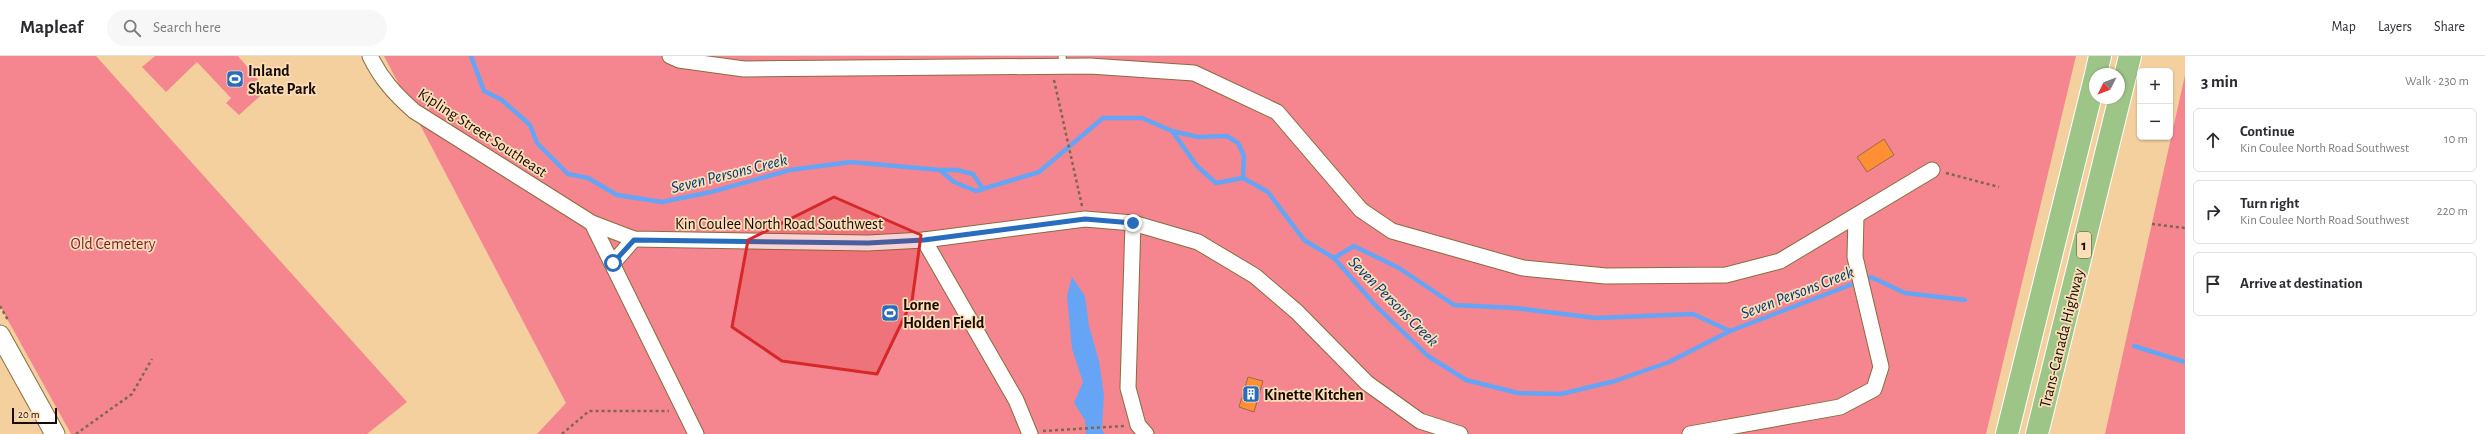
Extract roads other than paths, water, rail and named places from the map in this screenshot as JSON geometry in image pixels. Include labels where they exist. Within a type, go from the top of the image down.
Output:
[{"type":"highway","points":[[2097,68],[2100,56]]},
{"type":"highway","name":"Trans-Canada Highway","points":[[2037,434],[2130,56]]},
{"type":"highway","name":"Trans-Canada Highway","points":[[2007,434],[2089,102]]},
{"type":"street","name":"Kipling Street Southeast","points":[[370,56],[380,75],[393,93],[414,111],[592,223]]},
{"type":"street","points":[[670,56],[679,60],[744,69],[1058,63],[1194,74],[1277,112],[1361,210],[1392,231],[1523,268],[1606,276],[1726,275],[1780,260],[1932,170]]},
{"type":"street","points":[[1690,434],[1840,407],[1874,389],[1881,367],[1856,257],[1856,216]]},
{"type":"street","name":"Kin Coulee North Road Southwest","points":[[592,223],[634,240],[868,243],[924,240],[1085,219],[1133,223],[1198,242],[1255,276],[1297,312],[1367,383],[1420,421],[1460,434]]},
{"type":"street","points":[[592,223],[696,434]]},
{"type":"street","points":[[1133,223],[1128,388],[1138,425],[1146,434]]},
{"type":"street","points":[[613,263],[634,240]]},
{"type":"street","points":[[924,240],[1016,400],[1029,433]]},
{"type":"street","points":[[0,335],[55,434]]},
{"type":"water","points":[[1072,277],[1085,296],[1089,326],[1099,361],[1104,395],[1102,429],[1104,434],[1086,434],[1085,420],[1074,403],[1083,382],[1072,349],[1067,296]]},
{"type":"waterway","name":"Seven Persons Creek","points":[[471,56],[484,91],[502,100],[530,125],[537,143],[568,174],[588,178],[617,195],[662,202],[711,192],[790,170],[851,162],[940,170],[954,182],[976,191],[1039,172],[1103,118],[1142,118],[1172,131],[1197,166],[1216,183],[1243,178],[1268,192],[1304,240],[1334,258],[1376,306],[1428,356],[1466,380],[1518,393],[1561,394],[1615,381],[1669,362],[1730,331],[1871,277],[1905,293],[1965,300]]},
{"type":"waterway","name":"Seven Persons Creek","points":[[1172,131],[1198,137],[1227,136],[1238,143],[1244,156],[1243,178]]},
{"type":"waterway","name":"Seven Persons Creek","points":[[940,170],[957,170],[973,174],[983,189]]},
{"type":"waterway","name":"Seven Persons Creek","points":[[1334,258],[1354,246],[1399,268],[1454,305],[1515,308],[1596,318],[1693,314],[1730,331]]},
{"type":"waterway","name":"Seven Persons Creek","points":[[2134,346],[2185,362]]},
{"type":"place","name":"Inland Skate Park","points":[[235,79]]},
{"type":"place","name":"Lorne Holden Field","points":[[890,313]]},
{"type":"place","name":"Kinette Kitchen","points":[[1251,394]]},
{"type":"park label","name":"Old Cemetery","points":[[113,243]]}]
